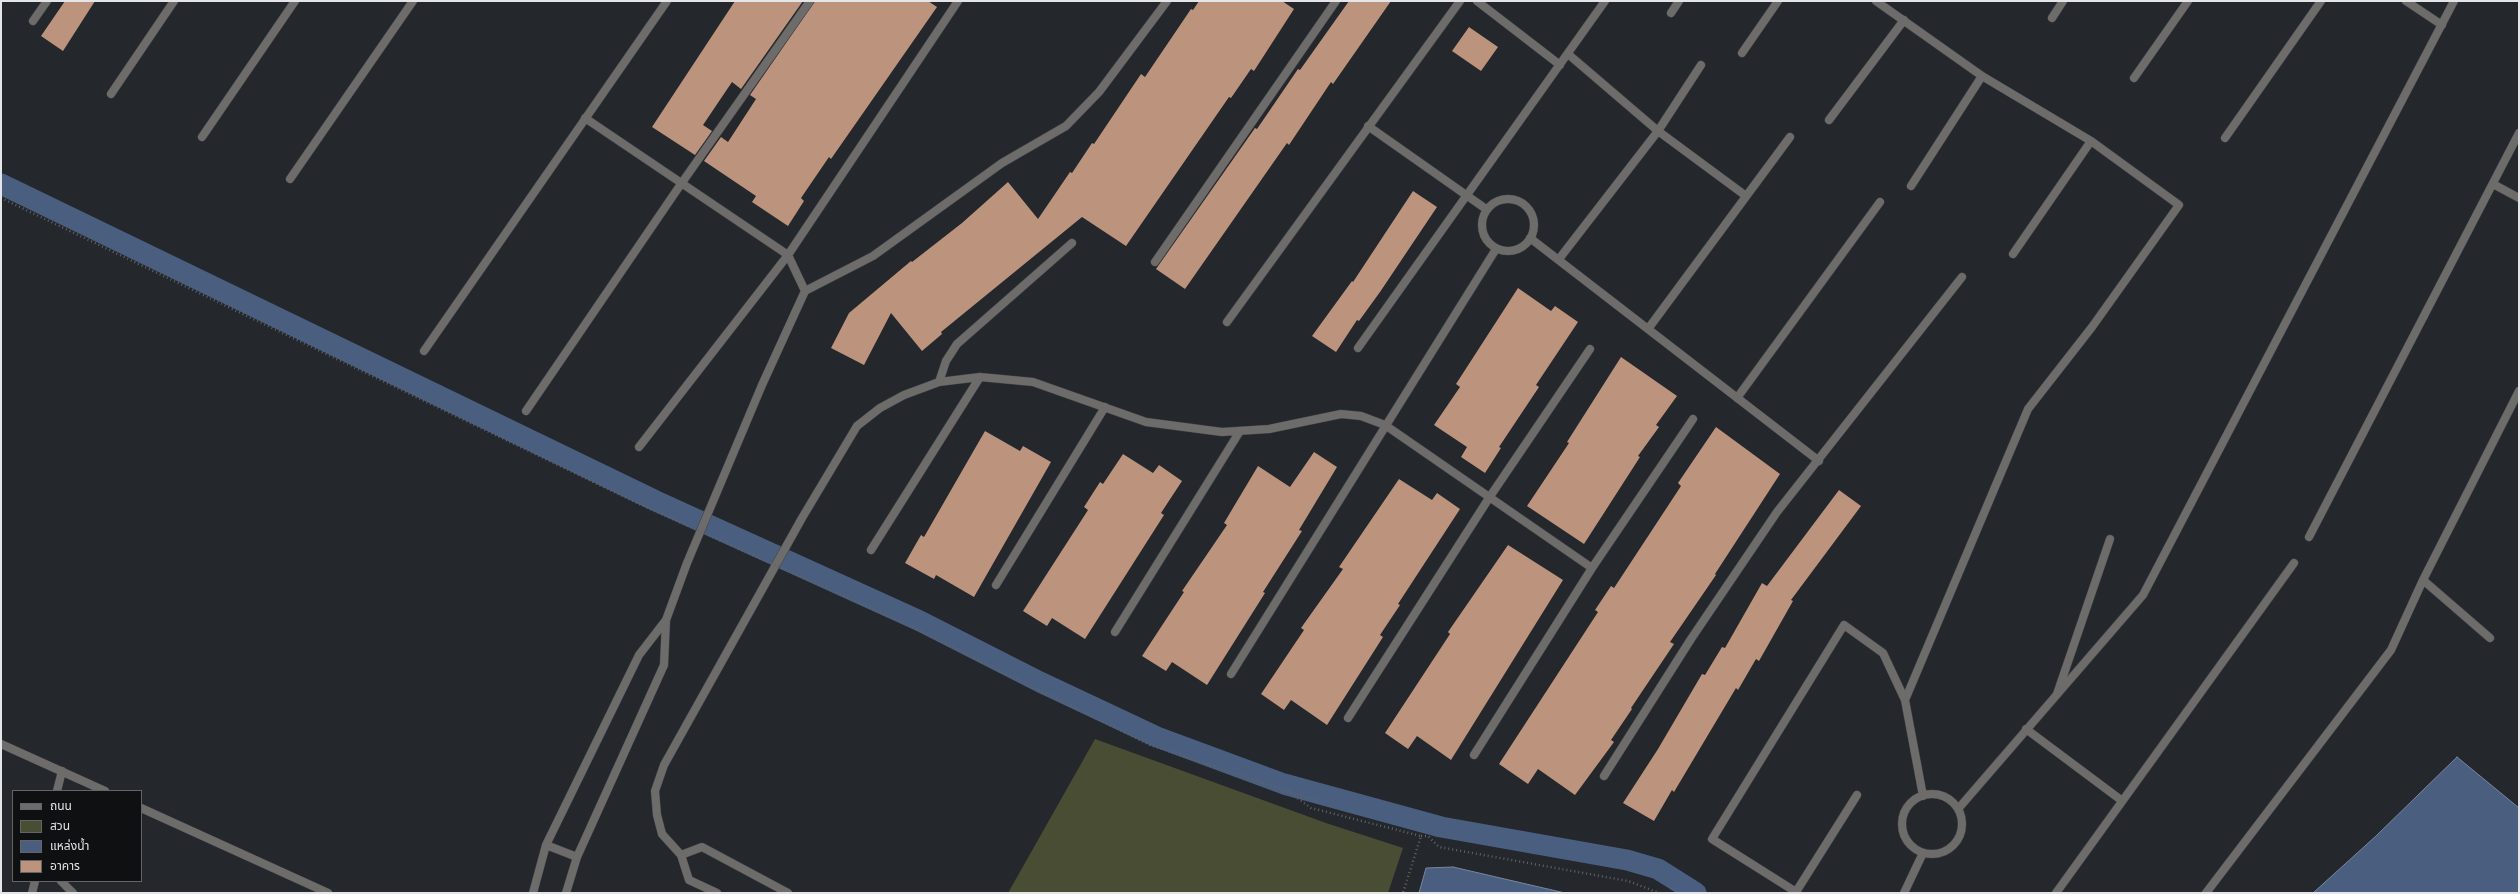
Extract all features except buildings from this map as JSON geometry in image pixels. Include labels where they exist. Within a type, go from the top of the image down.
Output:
[{"type":"street","points":[[33,21],[47,1]]},
{"type":"street","points":[[111,94],[174,1]]},
{"type":"street","points":[[202,137],[295,1]]},
{"type":"street","points":[[290,179],[413,1]]},
{"type":"street","points":[[424,351],[667,1]]},
{"type":"street","points":[[526,411],[681,184],[810,1]]},
{"type":"street","points":[[639,447],[788,255],[958,1]]},
{"type":"street","points":[[533,893],[546,845],[639,655],[666,620],[687,563],[721,482],[805,291],[873,256],[1002,163],[1066,126],[1099,92],[1167,1]]},
{"type":"street","points":[[1155,262],[1336,1]]},
{"type":"street","points":[[1227,322],[1460,1]]},
{"type":"street","points":[[1477,1],[1560,65]]},
{"type":"street","points":[[1358,348],[1605,1]]},
{"type":"street","points":[[1671,13],[1679,1]]},
{"type":"street","points":[[1742,53],[1778,1]]},
{"type":"street","points":[[1876,1],[1982,76],[2091,140],[2179,205],[2092,327],[2028,409],[1904,700]]},
{"type":"street","points":[[2052,18],[2063,1]]},
{"type":"street","points":[[2134,78],[2188,1]]},
{"type":"street","points":[[2225,138],[2321,1]]},
{"type":"street","points":[[2406,1],[2442,25]]},
{"type":"street","points":[[1958,809],[2143,595],[2454,1]]},
{"type":"street","points":[[1829,120],[1904,20]]},
{"type":"street","points":[[1568,54],[1658,131],[1746,196]]},
{"type":"street","points":[[1559,259],[1658,131],[1701,65]]},
{"type":"street","points":[[1911,186],[1982,76]]},
{"type":"street","points":[[585,118],[788,255],[805,291]]},
{"type":"street","points":[[1368,126],[1486,209]]},
{"type":"street","points":[[2309,537],[2519,133]]},
{"type":"street","points":[[1648,330],[1790,137]]},
{"type":"street","points":[[2013,254],[2091,140]]},
{"type":"street","points":[[2493,184],[2519,198]]},
{"type":"street","points":[[1513,198],[1526,205],[1534,218],[1533,234],[1524,246],[1510,251],[1496,249],[1485,238],[1482,223],[1486,209],[1498,200],[1513,198]]},
{"type":"street","points":[[1737,398],[1880,202]]},
{"type":"street","points":[[1530,238],[1819,461]]},
{"type":"street","points":[[939,382],[946,361],[957,344],[1072,243]]},
{"type":"street","points":[[1231,674],[1496,249]]},
{"type":"street","points":[[1604,776],[1691,639],[1772,518],[1819,461],[1962,277]]},
{"type":"street","points":[[1348,718],[1489,498],[1590,349]]},
{"type":"street","points":[[871,550],[980,377]]},
{"type":"street","points":[[717,893],[689,880],[681,855],[662,834],[657,815],[655,791],[664,764],[802,518],[857,426],[880,408],[904,395],[939,382],[980,377],[1033,382],[1146,422],[1222,432],[1269,430],[1341,414],[1360,416],[1385,425],[1592,568]]},
{"type":"street","points":[[2206,893],[2391,650],[2422,580],[2519,391]]},
{"type":"street","points":[[996,585],[1105,407]]},
{"type":"street","points":[[1474,755],[1592,568],[1693,419]]},
{"type":"street","points":[[1115,632],[1240,431]]},
{"type":"street","points":[[2057,694],[2110,539]]},
{"type":"street","points":[[2056,893],[2121,800],[2294,563]]},
{"type":"street","points":[[2422,580],[2490,638]]},
{"type":"street","points":[[566,893],[577,857],[664,665],[666,620]]},
{"type":"street","points":[[1857,794],[1796,892],[1712,839],[1844,625],[1883,653],[1904,700],[1923,796]]},
{"type":"street","points":[[2026,729],[2121,800]]},
{"type":"street","points":[[1,744],[103,790]]},
{"type":"street","points":[[57,790],[62,771]]},
{"type":"street","points":[[1923,796],[1943,796],[1958,809],[1962,828],[1954,845],[1937,854],[1923,853],[1910,845],[1902,827],[1907,807],[1923,796]]},
{"type":"street","points":[[142,808],[328,893]]},
{"type":"street","points":[[546,845],[577,857]]},
{"type":"street","points":[[681,855],[702,847],[788,893]]},
{"type":"street","points":[[1904,893],[1923,853]]},
{"type":"street","points":[[32,893],[35,882]]},
{"type":"street","points":[[62,882],[73,893]]},
{"type":"path","points":[[1,198],[637,503],[902,622],[1150,745],[1318,801]]},
{"type":"path","points":[[1288,791],[1311,808],[1421,836],[1428,836],[1439,847],[1628,881],[1659,893]]},
{"type":"path","points":[[1403,893],[1421,836]]},
{"type":"green space","points":[[1095,739],[1326,823],[1403,848],[1388,893],[1008,893]]},
{"type":"water","points":[[2457,757],[2519,808],[2519,893],[2313,893],[2376,836]]},
{"type":"water","points":[[1453,867],[1565,893],[1419,893],[1426,868]]},
{"type":"waterway","points":[[1,184],[656,501],[920,621],[1040,682],[1157,737],[1284,784],[1441,827],[1627,860],[1658,869],[1696,893]]}]
